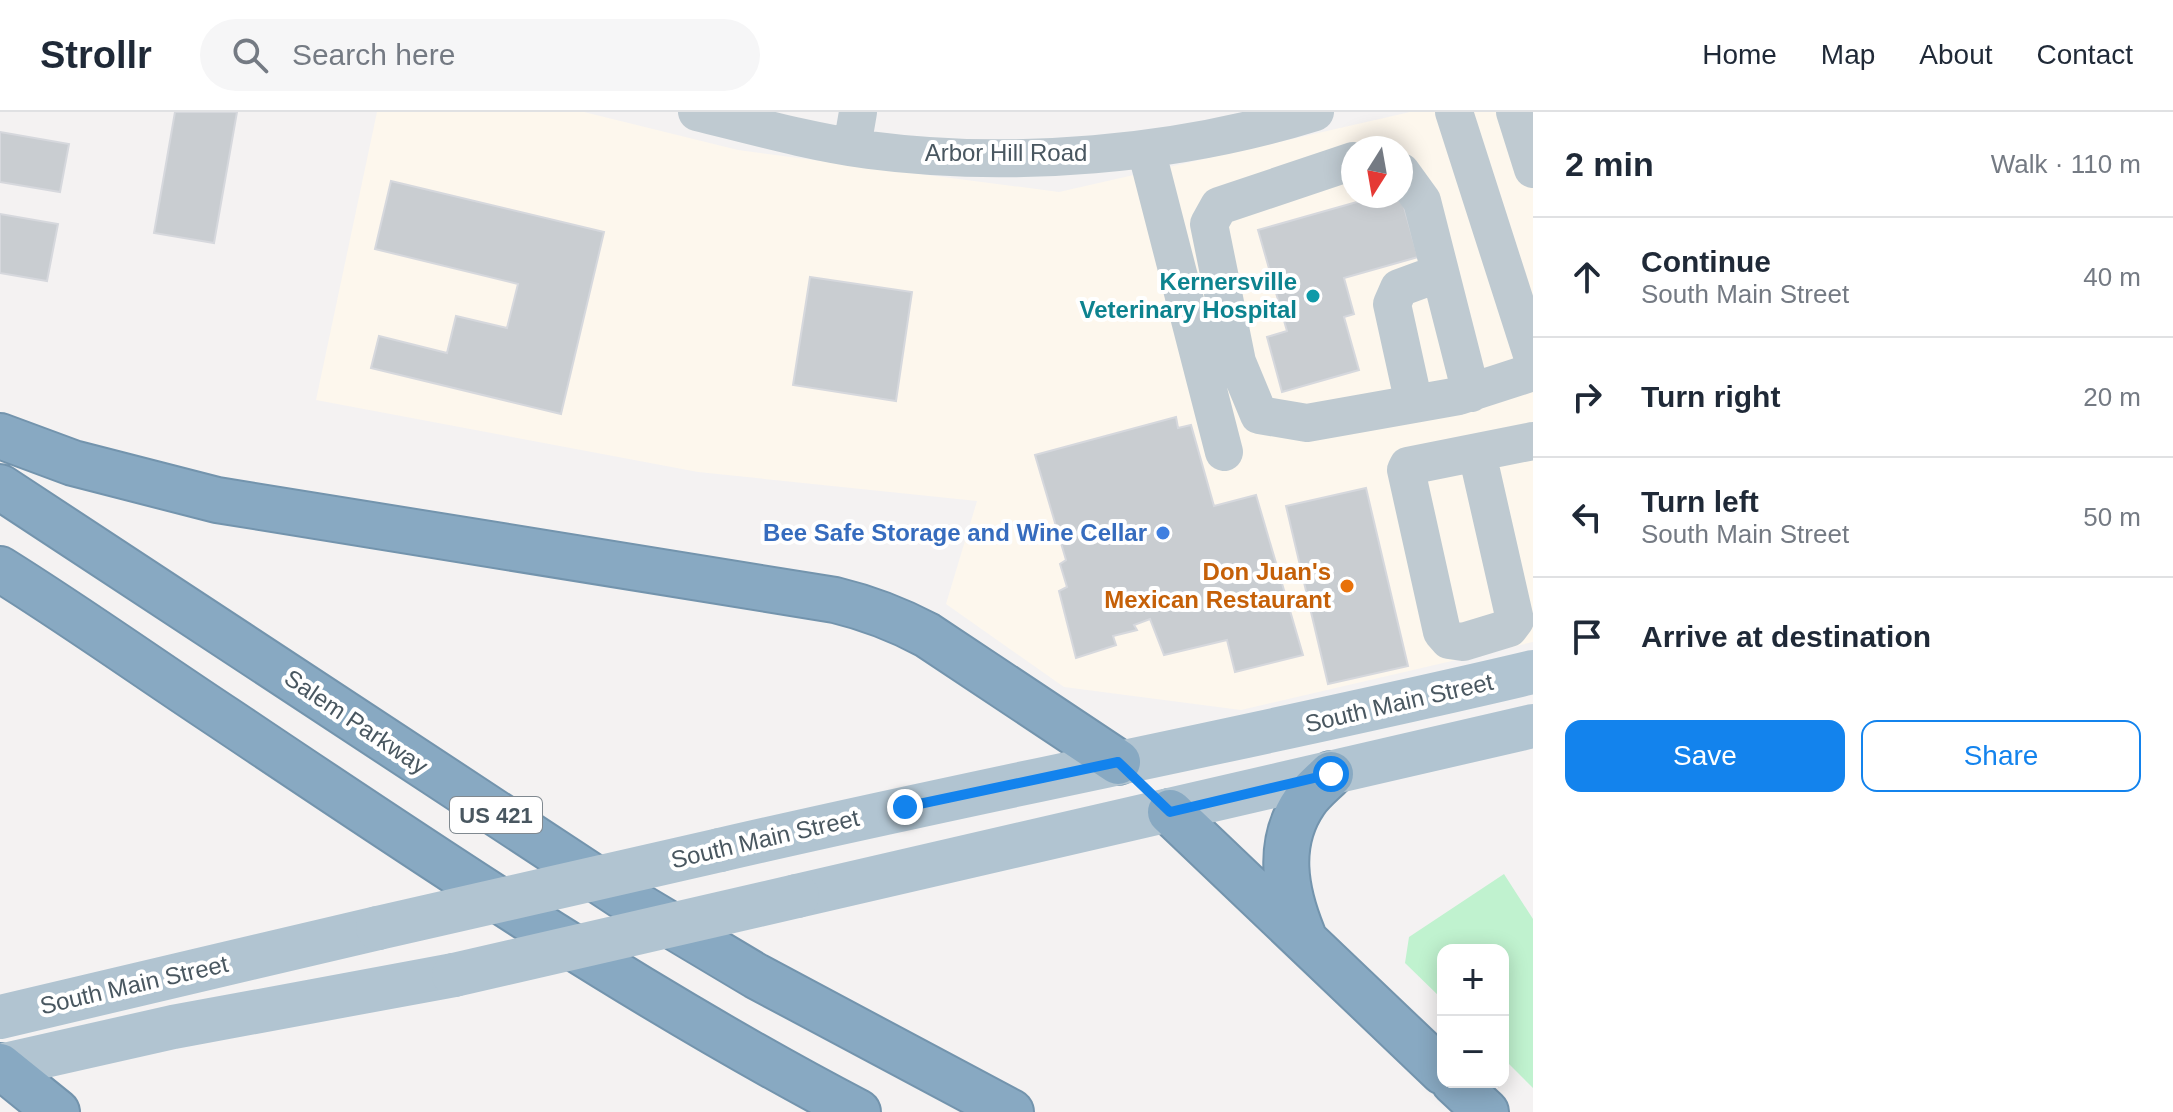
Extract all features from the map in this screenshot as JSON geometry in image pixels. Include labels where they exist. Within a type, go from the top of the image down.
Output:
[{"type":"highway","points":[[0,436],[73,463],[217,500],[835,600],[867,608],[898,619],[927,635],[1118,762]]},
{"type":"highway","name":"Salem Parkway","points":[[0,487],[622,896],[756,976],[1011,1112]]},
{"type":"highway","name":"US 421","points":[[0,569],[450,870],[585,956],[721,1037],[858,1112]]},
{"type":"highway","points":[[1306,941],[1290,904],[1285,860],[1296,817],[1305,801],[1331,774]]},
{"type":"highway","points":[[1170,812],[1437,1066]]},
{"type":"highway","points":[[0,1065],[57,1112]]},
{"type":"highway","points":[[1460,1088],[1486,1112]]},
{"type":"main road","name":"South Main Street","points":[[0,1017],[905,807],[1396,704],[1533,672]]},
{"type":"main road","name":"South Main Street","points":[[0,1065],[173,1027],[454,975],[1533,726]]},
{"type":"main road","points":[[1118,762],[1170,812]]},
{"type":"street","name":"Arbor Hill Road","points":[[697,112],[855,130],[950,157],[1057,156],[1146,149],[1278,123],[1315,112]]},
{"type":"street","points":[[1454,112],[1533,358]]},
{"type":"street","points":[[1515,112],[1533,169]]},
{"type":"street","points":[[1278,123],[1296,180]]},
{"type":"street","points":[[1146,149],[1224,452]]},
{"type":"street","points":[[1341,165],[1219,206],[1209,224],[1237,362],[1259,415],[1307,423],[1471,393],[1533,372]]},
{"type":"street","points":[[1413,189],[1422,201],[1471,393]]},
{"type":"street","points":[[1414,404],[1392,304],[1399,288],[1440,273]]},
{"type":"street","points":[[1477,453],[1515,620],[1509,628],[1463,642],[1449,640],[1442,632],[1407,476],[1408,466],[1533,441]]},
{"type":"shaded area","points":[[377,112],[584,112],[738,150],[1059,192],[1410,112],[1533,112],[1533,642],[1241,710],[1064,687],[946,604],[977,501],[698,472],[316,400]]},
{"type":"green space","points":[[1504,874],[1533,919],[1533,1088],[1509,1064],[1509,944],[1437,944],[1437,994],[1405,963],[1409,937]]},
{"type":"building","points":[[175,112],[237,112],[214,243],[154,233]]},
{"type":"building","points":[[0,132],[69,144],[60,192],[0,182]]},
{"type":"building","points":[[391,181],[604,232],[561,414],[371,368],[379,336],[447,353],[456,316],[507,328],[518,284],[375,249]]},
{"type":"building","name":"Kernersville Veterinary Hospital","points":[[1341,206],[1404,208],[1418,257],[1344,278],[1354,314],[1344,317],[1359,370],[1282,392],[1267,337],[1287,331],[1258,230]]},
{"type":"building","points":[[0,214],[58,224],[47,281],[0,273]]},
{"type":"building","points":[[810,277],[912,292],[896,401],[793,385]]},
{"type":"building","name":"Bee Safe Storage and Wine Cellar","points":[[1176,417],[1178,428],[1191,425],[1214,506],[1256,495],[1303,655],[1235,672],[1227,640],[1164,655],[1150,619],[1134,625],[1137,630],[1113,636],[1116,645],[1076,658],[1059,591],[1067,587],[1060,564],[1066,560],[1035,455]]},
{"type":"building","name":"Don Juan's Mexican Restaurant","points":[[1366,488],[1408,666],[1328,684],[1286,506]]},
{"type":"place","name":"Kernersville Veterinary Hospital","points":[[1313,296]]},
{"type":"place","name":"Bee Safe Storage and Wine Cellar","points":[[1163,533]]},
{"type":"place","name":"Don Juan's Mexican Restaurant","points":[[1347,586]]},
{"type":"route","points":[[905,807],[1118,762],[1170,812],[1331,774]]}]
